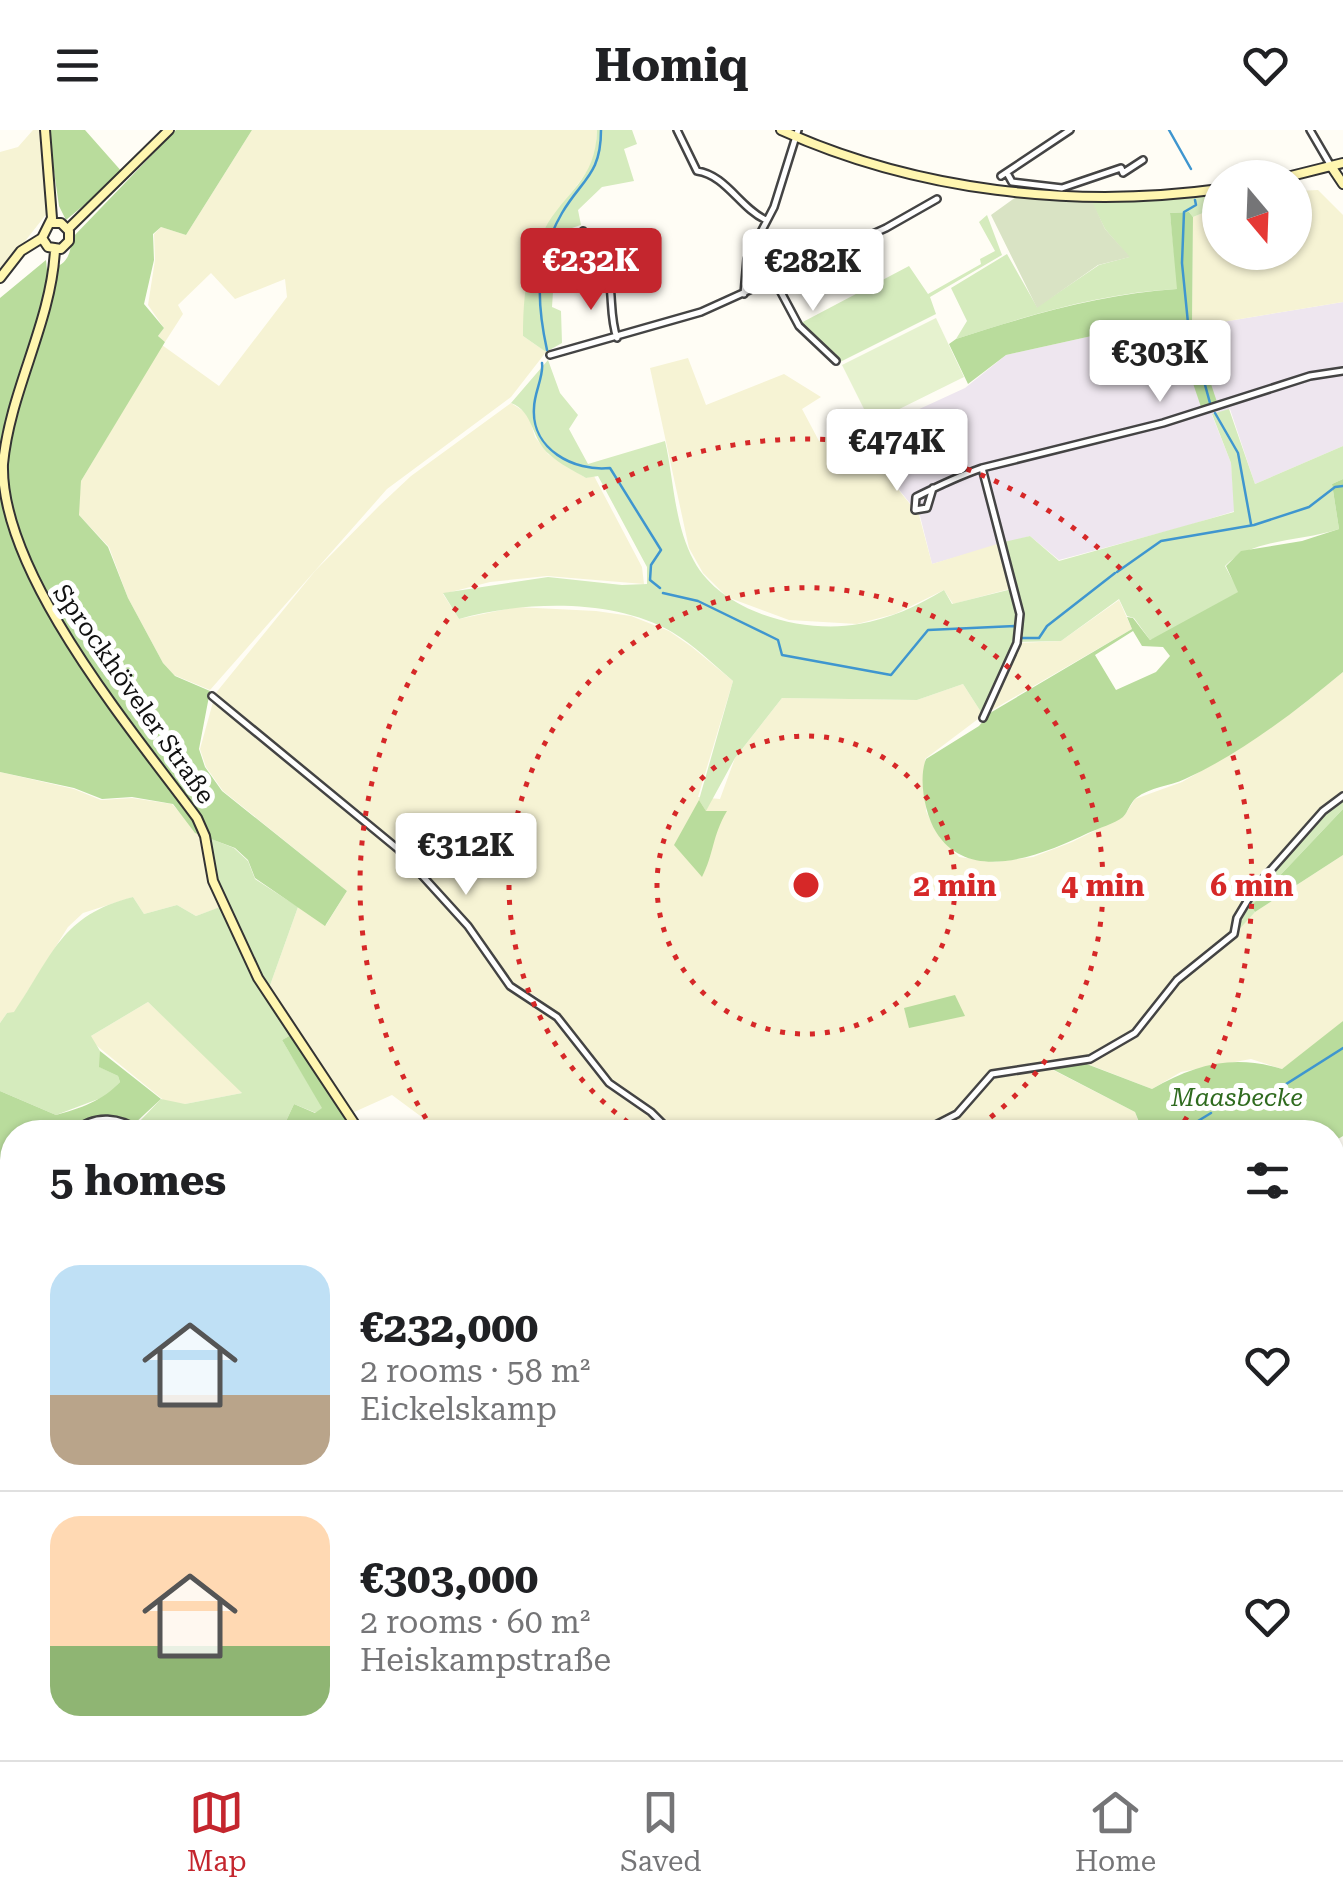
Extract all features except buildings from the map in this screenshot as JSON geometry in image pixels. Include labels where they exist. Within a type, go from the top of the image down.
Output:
[{"type":"street","points":[[46,130],[52,222]]},
{"type":"street","name":"Sprockhöveler Straße","points":[[169,130],[68,228],[66,245],[55,250],[48,300],[3,464],[6,517],[20,560],[84,663],[196,818],[205,836],[214,881],[258,978],[352,1120]]},
{"type":"street","points":[[677,130],[697,171],[715,178],[734,199],[766,220]]},
{"type":"street","points":[[780,130],[910,173],[986,188],[1096,197],[1202,191]]},
{"type":"street","points":[[1070,130],[1004,175],[1012,182],[1062,188],[1121,168],[1123,173],[1144,160]]},
{"type":"street","points":[[1310,130],[1343,184]]},
{"type":"street","points":[[744,294],[747,259],[766,220],[797,134]]},
{"type":"street","points":[[1312,171],[1343,162]]},
{"type":"street","points":[[550,355],[618,338],[744,294],[937,199]]},
{"type":"street","points":[[52,222],[68,228]]},
{"type":"street","points":[[0,278],[21,251],[42,238],[44,228],[52,222]]},
{"type":"street","points":[[583,231],[592,261],[604,264],[611,282],[608,308],[618,338]]},
{"type":"street","points":[[42,238],[55,250]]},
{"type":"street","points":[[611,282],[625,277],[617,251]]},
{"type":"street","points":[[774,280],[800,326],[836,361]]},
{"type":"street","points":[[933,488],[926,508],[915,510],[914,498],[933,488],[982,468],[1135,431],[1310,376],[1343,371]]},
{"type":"street","points":[[982,468],[1020,614],[1017,643],[983,718]]},
{"type":"street","points":[[212,696],[398,849],[468,926],[510,986],[557,1017],[609,1083],[659,1120]]},
{"type":"street","points":[[945,1120],[956,1114],[992,1074],[1078,1063],[1135,1033],[1177,980],[1234,934],[1237,918],[1255,888],[1323,811],[1343,796]]},
{"type":"shaded area","points":[[33,130],[40,130],[48,212],[0,273],[0,152],[18,147]]},
{"type":"shaded area","points":[[252,130],[597,130],[595,161],[545,228],[523,336],[546,352],[511,397],[387,489],[210,690],[174,675],[163,663],[128,598],[109,547],[79,515],[79,505],[81,481],[162,345],[219,386],[287,297],[285,279],[235,299],[211,273],[178,305],[183,314],[165,342],[158,336],[164,328],[148,305],[155,260],[154,234],[161,227],[186,235]]},
{"type":"shaded area","points":[[1312,190],[1318,190],[1343,215],[1343,302],[1192,327],[1193,217],[1202,213],[1202,270],[1312,270]]},
{"type":"shaded area","points":[[1343,302],[1343,446],[1255,484],[1230,409],[1212,415],[1231,463],[1235,511],[1186,526],[1059,560],[1030,536],[932,564],[920,516],[893,482],[872,440],[889,423],[965,388],[1006,355],[1164,320],[1175,330],[1202,407],[1216,401],[1192,327]]},
{"type":"shaded area","points":[[688,358],[706,405],[784,374],[821,397],[802,409],[819,441],[857,421],[892,482],[919,515],[932,564],[997,544],[1013,588],[953,604],[944,590],[895,614],[857,624],[789,620],[727,597],[703,573],[689,548],[650,368]]},
{"type":"shaded area","points":[[511,403],[528,414],[535,437],[548,454],[586,478],[594,476],[642,567],[644,584],[547,576],[490,582],[443,594],[459,619],[516,607],[596,611],[631,616],[669,631],[692,647],[733,681],[698,797],[720,799],[735,758],[782,698],[917,700],[963,684],[981,712],[990,707],[1019,643],[1061,641],[1119,600],[1132,629],[982,716],[925,759],[926,811],[936,832],[959,857],[995,862],[1033,857],[1072,842],[1124,816],[1135,799],[1182,782],[1213,764],[1301,706],[1343,672],[1343,794],[1253,886],[1242,877],[1252,888],[1241,902],[1231,933],[1183,971],[1137,1029],[1091,1058],[989,1072],[956,1112],[941,1120],[662,1120],[620,1091],[558,1016],[536,996],[511,985],[448,900],[390,839],[215,694],[315,571],[411,476]]},
{"type":"shaded area","points":[[213,702],[388,842],[467,927],[509,987],[568,1029],[607,1084],[654,1120],[426,1120],[392,1095],[352,1113],[268,991],[298,907],[326,925],[347,891],[223,791],[206,767],[200,749]]},
{"type":"shaded area","points":[[0,772],[74,789],[101,800],[132,798],[172,804],[200,835],[221,907],[196,916],[177,905],[144,914],[133,897],[83,913],[68,927],[14,1013],[7,1013],[0,1023]]},
{"type":"shaded area","points":[[1343,855],[1343,1021],[1330,1035],[1282,1069],[1251,1059],[1181,1072],[1152,1089],[1085,1063],[1138,1033],[1179,981],[1255,912]]},
{"type":"shaded area","points":[[148,1002],[242,1093],[185,1104],[167,1103],[91,1041],[91,1036]]},
{"type":"shaded area","points":[[1024,1068],[1051,1069],[1135,1112],[1138,1120],[949,1120],[958,1115],[993,1075]]},
{"type":"green space","points":[[48,130],[85,130],[123,173],[66,220],[59,206]]},
{"type":"green space","points":[[176,130],[252,130],[186,235],[161,227],[153,234],[154,260],[144,304],[164,328],[158,336],[165,342],[81,481],[79,515],[108,547],[128,598],[163,663],[175,676],[210,691],[199,749],[205,767],[222,791],[347,891],[325,926],[255,878],[248,860],[235,848],[195,833],[173,804],[132,797],[102,799],[74,788],[0,772],[0,298],[46,260],[47,270],[63,263],[72,238]]},
{"type":"green space","points":[[597,130],[632,130],[637,144],[624,149],[634,181],[602,187],[578,210],[581,225],[569,229],[562,240],[569,264],[555,262],[552,307],[561,311],[562,343],[546,352],[523,336],[529,268],[544,230],[591,162]]},
{"type":"green space","points":[[1016,197],[1092,201],[1105,229],[1130,257],[1098,265],[1037,308],[991,215]]},
{"type":"green space","points":[[1202,197],[1202,213],[1193,217],[1189,212],[1170,213],[1178,289],[1093,300],[956,339],[967,321],[951,288],[1007,254],[1037,307],[1099,265],[1129,257],[1105,229],[1091,201]]},
{"type":"green space","points":[[1189,212],[1193,217],[1192,327],[1217,402],[1201,407],[1175,330],[1164,320],[1006,355],[968,384],[949,344],[956,339],[1065,307],[1177,289],[1170,213]]},
{"type":"green space","points":[[987,215],[1002,255],[930,297],[936,314],[840,362],[799,324],[909,266],[928,294],[981,264],[980,259],[995,251],[979,222]]},
{"type":"green space","points":[[936,318],[964,377],[871,423],[842,365]]},
{"type":"green space","points":[[548,360],[560,393],[578,415],[569,429],[588,464],[665,441],[678,517],[694,561],[724,594],[766,616],[790,622],[814,626],[859,624],[903,611],[944,590],[952,604],[1016,588],[1004,542],[1030,536],[1059,561],[1234,512],[1231,463],[1212,414],[1229,409],[1255,484],[1343,446],[1343,479],[1332,484],[1339,529],[1263,545],[1236,557],[1225,566],[1239,592],[1150,640],[1134,618],[1127,616],[1119,599],[1061,641],[1016,642],[981,712],[963,684],[917,700],[782,698],[735,758],[706,811],[699,800],[733,681],[696,649],[649,621],[596,608],[539,606],[459,619],[443,593],[548,577],[647,584],[647,567],[598,476],[586,478],[550,455],[524,412],[511,403]]},
{"type":"green space","points":[[1343,479],[1343,672],[1248,744],[1185,779],[1142,794],[1123,817],[1111,824],[1008,861],[968,858],[950,848],[932,825],[926,806],[926,759],[979,726],[990,713],[1132,629],[1127,617],[1133,618],[1150,640],[1238,592],[1226,566],[1241,551],[1302,541],[1339,529],[1332,484]],"holes":[[[1133,631],[1142,646],[1163,647],[1170,656],[1156,672],[1116,690],[1095,655]]]},
{"type":"green space","points":[[1343,799],[1343,809],[1251,906],[1255,912],[1235,934],[1255,898],[1282,861]]},
{"type":"green space","points":[[699,800],[706,811],[727,811],[702,877],[674,845]]},
{"type":"green space","points":[[1343,809],[1343,855],[1255,912],[1251,906]]},
{"type":"green space","points":[[209,838],[234,848],[248,861],[255,879],[298,907],[268,991],[217,881]]},
{"type":"green space","points":[[133,897],[144,914],[177,905],[196,916],[220,907],[254,978],[291,1035],[282,1040],[323,1108],[316,1113],[294,1104],[287,1120],[141,1120],[161,1099],[185,1104],[242,1093],[148,1002],[91,1036],[100,1051],[100,1067],[118,1076],[120,1082],[109,1095],[56,1115],[0,1091],[0,1023],[7,1013],[14,1012],[61,940],[74,926],[109,905]]},
{"type":"green space","points":[[955,995],[965,1016],[909,1028],[904,1008]]},
{"type":"green space","name":"Maasbecke","points":[[1343,1021],[1343,1120],[1138,1120],[1135,1112],[1052,1069],[1084,1063],[1152,1089],[1184,1073],[1215,1064],[1247,1062],[1282,1069]]},
{"type":"green space","points":[[291,1035],[348,1120],[287,1120],[294,1104],[315,1113],[322,1108],[282,1040]]},
{"type":"green space","points":[[100,1051],[161,1099],[138,1120],[0,1120],[0,1091],[56,1115],[82,1107],[120,1082],[118,1076],[99,1067]]},
{"type":"waterway","points":[[547,350],[540,297],[542,264],[562,213],[594,167],[601,130]]},
{"type":"waterway","name":"Maasbecke","points":[[1169,130],[1191,169]]},
{"type":"waterway","name":"Maasbecke","points":[[1195,200],[1196,205],[1184,212],[1182,263],[1188,323],[1210,403]]},
{"type":"waterway","points":[[542,363],[534,408],[540,435],[547,446],[569,462],[610,468],[661,550],[651,565],[650,580],[660,588]]},
{"type":"waterway","name":"Maasbecke","points":[[1215,413],[1238,453],[1251,524]]},
{"type":"waterway","points":[[1117,572],[1161,541],[1254,525],[1309,507],[1335,487],[1343,486]]},
{"type":"waterway","points":[[1022,638],[1039,638],[1047,626],[1115,573]]},
{"type":"waterway","points":[[663,593],[698,601],[778,640],[782,655],[891,675],[928,630],[1015,626],[1016,631]]},
{"type":"waterway","points":[[1220,1108],[1261,1100],[1343,1048]]},
{"type":"waterway","points":[[1200,1120],[1211,1113]]}]
